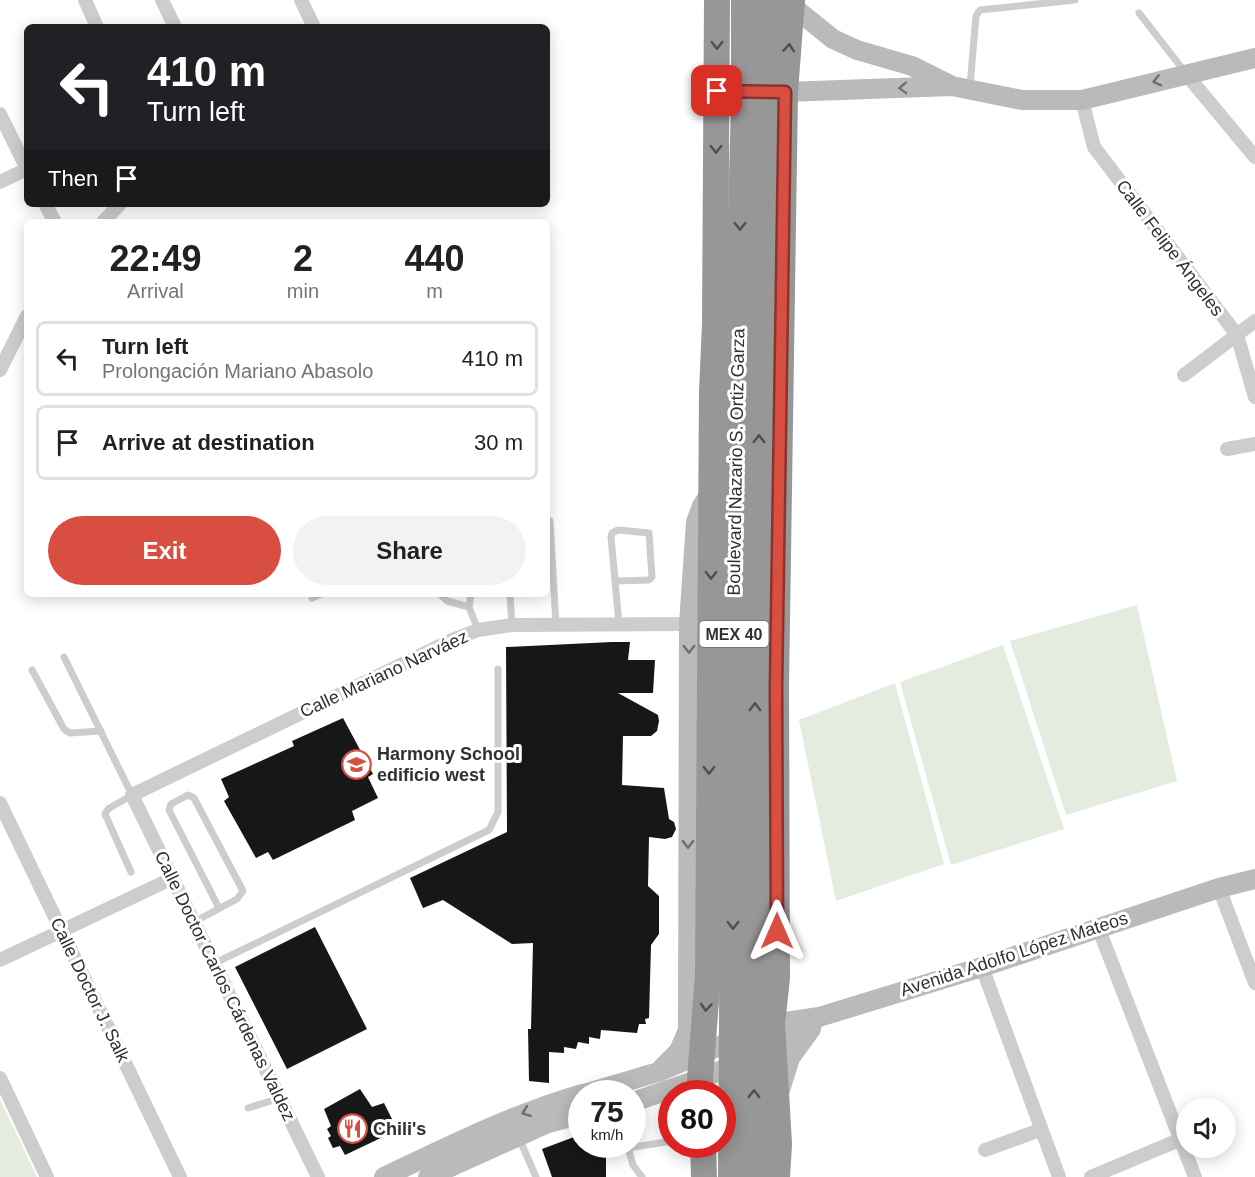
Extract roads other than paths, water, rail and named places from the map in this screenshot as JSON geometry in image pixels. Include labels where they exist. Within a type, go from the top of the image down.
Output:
[{"type":"highway","points":[[701,1076],[708,975],[717,0]]},
{"type":"highway","name":"Boulevard Nazario S. Ortiz Garza","points":[[744,0],[744,103],[734,529],[754,1165]]},
{"type":"highway","name":"Boulevard Nazario S. Ortiz Garza","points":[[731,1177],[756,647],[767,0]]},
{"type":"highway","points":[[777,1177],[779,1144],[772,1024],[777,978],[776,687],[785,92],[792,3]]},
{"type":"highway","points":[[715,323],[719,350],[724,482],[734,529]]},
{"type":"highway","points":[[756,647],[776,687]]},
{"type":"highway","points":[[708,975],[734,989],[748,989],[764,985],[777,978]]},
{"type":"highway","points":[[736,1127],[756,1127],[768,1132],[779,1144]]},
{"type":"street","points":[[85,0],[97,24]]},
{"type":"street","points":[[162,0],[174,24]]},
{"type":"street","points":[[301,0],[313,24]]},
{"type":"street","points":[[792,3],[832,39],[857,50],[912,66],[961,87],[1022,100],[1082,100],[1255,58]]},
{"type":"street","points":[[1186,74],[1255,157]]},
{"type":"street","points":[[717,91],[785,92],[961,87]]},
{"type":"street","name":"Calle Felipe Ángeles","points":[[1082,100],[1095,147],[1237,335],[1255,397]]},
{"type":"street","points":[[0,114],[24,163]]},
{"type":"street","points":[[0,182],[24,170]]},
{"type":"street","points":[[106,219],[117,207]]},
{"type":"street","points":[[1184,375],[1255,321]]},
{"type":"street","points":[[0,370],[24,322]]},
{"type":"street","points":[[1227,449],[1255,444]]},
{"type":"street","points":[[658,1072],[679,1051],[687,1030],[689,624],[696,522],[712,490]]},
{"type":"street","name":"Calle Mariano Narváez","points":[[132,795],[452,640],[478,630],[513,625],[689,624]]},
{"type":"street","name":"Calle Doctor Carlos Cárdenas Valdez","points":[[132,795],[318,1177]]},
{"type":"street","name":"Calle Doctor J. Salk","points":[[0,803],[180,1177]]},
{"type":"street","points":[[0,960],[173,878]]},
{"type":"street","name":"Avenida Adolfo López Mateos","points":[[701,1076],[772,1024],[819,1017],[982,967],[1219,888],[1255,879]]},
{"type":"street","points":[[1219,888],[1255,983]]},
{"type":"street","points":[[1098,927],[1176,1132]]},
{"type":"street","points":[[982,967],[1059,1177]]},
{"type":"street","points":[[646,1097],[773,1049],[819,1017]]},
{"type":"street","points":[[777,1098],[790,1058],[819,1017]]},
{"type":"street","points":[[631,1080],[658,1072],[701,1076]]},
{"type":"street","points":[[0,1078],[47,1177]]},
{"type":"street","points":[[384,1177],[477,1133],[568,1098]]},
{"type":"street","points":[[428,1177],[548,1123],[568,1118]]},
{"type":"street","points":[[985,1150],[1040,1130]]},
{"type":"street","points":[[1091,1177],[1176,1141]]},
{"type":"street","points":[[1187,1158],[1195,1177]]},
{"type":"lane","points":[[961,87],[975,16],[980,10],[1075,0]]},
{"type":"lane","points":[[1139,13],[1186,74]]},
{"type":"lane","points":[[550,521],[556,625]]},
{"type":"lane","points":[[615,581],[652,578],[649,533],[618,530],[612,533],[615,581],[619,624]]},
{"type":"lane","points":[[443,597],[447,601],[469,607]]},
{"type":"lane","points":[[471,597],[469,607],[478,630]]},
{"type":"lane","points":[[510,597],[513,625]]},
{"type":"lane","points":[[64,657],[132,795],[108,809],[105,814],[131,872]]},
{"type":"lane","points":[[215,963],[489,831],[498,812],[498,669]]},
{"type":"lane","points":[[32,670],[64,729],[70,733],[100,731]]},
{"type":"lane","points":[[194,922],[237,899],[243,891],[194,798],[188,795],[171,804],[170,810],[219,908]]},
{"type":"lane","points":[[248,1108],[280,1098]]},
{"type":"lane","points":[[518,1136],[536,1177]]},
{"type":"lane","points":[[631,1158],[633,1165],[642,1177]]},
{"type":"place","name":"Harmony School edificio west","points":[[356,764]]},
{"type":"place","name":"Chili's","points":[[352,1129]]}]
